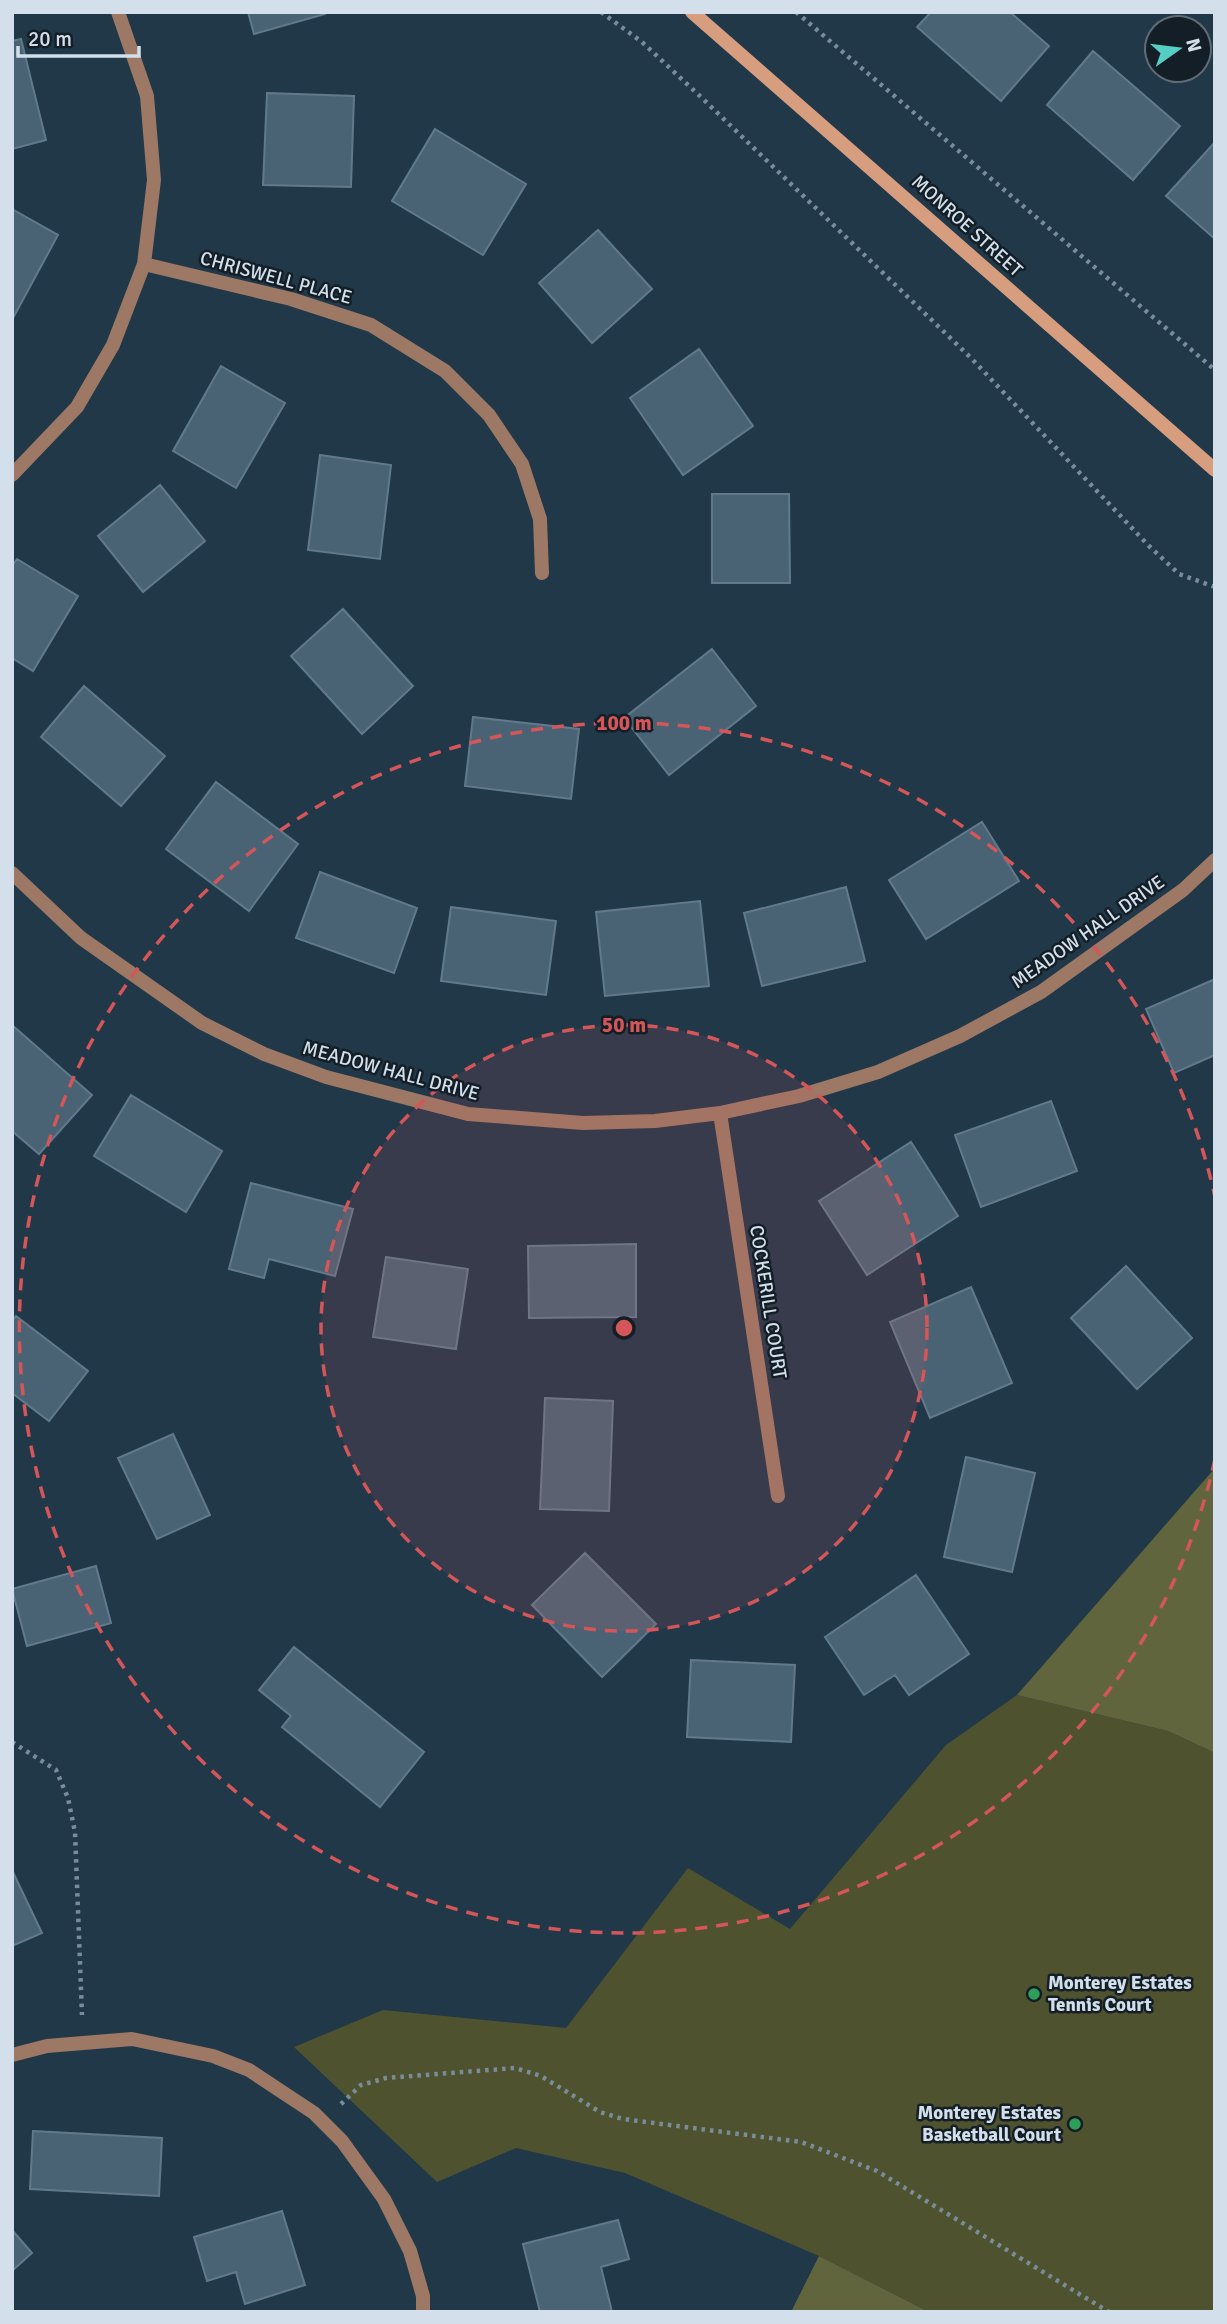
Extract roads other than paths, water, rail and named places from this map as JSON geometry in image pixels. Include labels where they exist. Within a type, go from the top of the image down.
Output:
[{"type":"main road","name":"MONROE STREET","points":[[692,12],[912,201],[1067,342],[1215,470]]},
{"type":"street","points":[[12,475],[77,407],[113,345],[144,264],[154,180],[146,96],[118,12]]},
{"type":"street","name":"CHRISWELL PLACE","points":[[144,264],[291,299],[371,325],[445,371],[489,415],[522,464],[540,519],[542,573]]},
{"type":"street","name":"MEADOW HALL DRIVE","points":[[12,873],[81,938],[202,1023],[264,1054],[326,1077],[468,1114],[583,1123],[655,1121],[720,1113],[799,1096],[865,1076],[960,1035],[1041,992],[1184,890],[1215,860]]},
{"type":"street","name":"COCKERILL COURT","points":[[720,1113],[778,1496]]},
{"type":"street","points":[[12,2055],[47,2046],[132,2039],[213,2056],[250,2070],[314,2113],[342,2141],[383,2199],[410,2252],[423,2296],[423,2312]]},
{"type":"place","name":"Monterey Estates Tennis Court","points":[[1034,1994]]},
{"type":"place","name":"Monterey Estates Basketball Court","points":[[1075,2124]]}]
